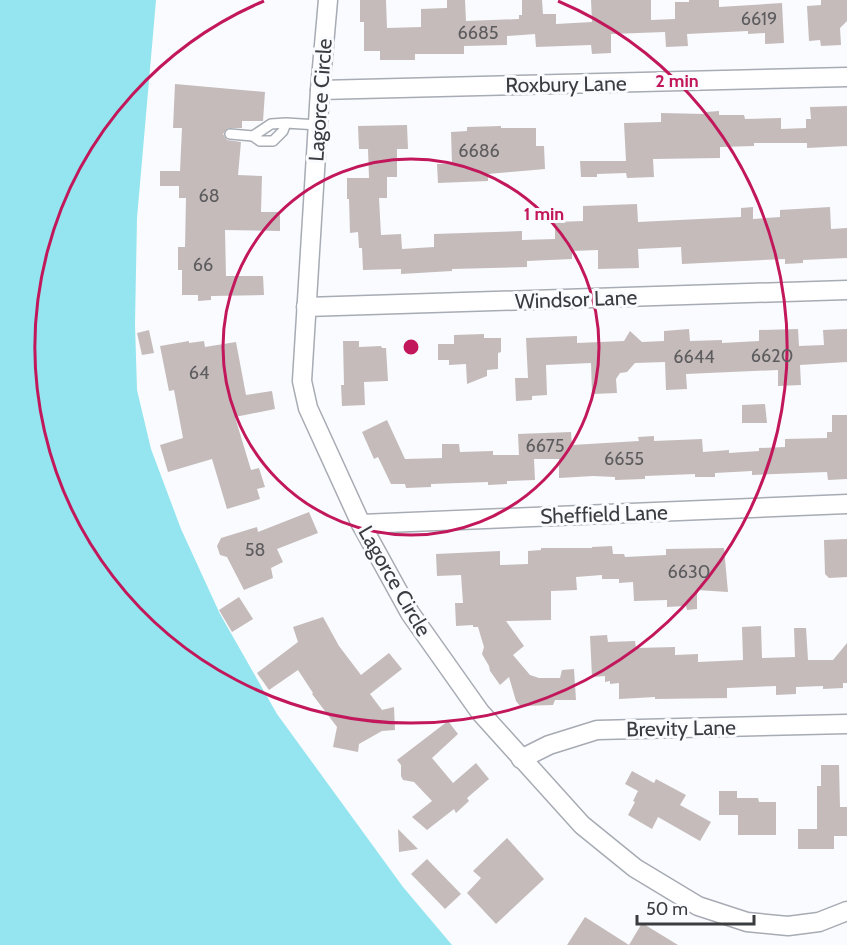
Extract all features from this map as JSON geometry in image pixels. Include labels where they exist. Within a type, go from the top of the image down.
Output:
[{"type":"street","name":"Lagorce Circle","points":[[328,0],[320,90],[302,381],[308,408],[361,524],[410,613],[480,712],[521,759],[582,825],[635,868],[698,906],[747,922],[788,926],[819,922],[847,911]]},
{"type":"street","name":"Roxbury Lane","points":[[320,90],[847,77]]},
{"type":"street","name":"Windsor Lane","points":[[306,307],[847,290]]},
{"type":"street","name":"Sheffield Lane","points":[[361,524],[847,504]]},
{"type":"street","name":"Brevity Lane","points":[[521,759],[549,745],[597,730],[847,724]]},
{"type":"lane","points":[[230,134],[253,136],[260,141],[273,141],[283,131],[286,123]]},
{"type":"lane","points":[[253,136],[271,124],[318,125]]},
{"type":"water","points":[[0,0],[156,0],[137,218],[135,324],[137,390],[151,449],[181,529],[220,614],[277,714],[403,887],[452,945],[0,945]]},
{"type":"building","points":[[360,0],[386,0],[387,28],[421,27],[421,9],[447,8],[447,0],[465,0],[466,21],[519,19],[519,15],[522,15],[522,0],[542,0],[543,14],[556,14],[556,24],[592,22],[591,0],[651,0],[651,20],[675,19],[675,2],[689,2],[689,0],[719,0],[719,7],[782,3],[784,43],[765,44],[765,33],[748,34],[748,31],[687,34],[688,46],[666,47],[665,32],[611,34],[611,53],[592,54],[591,45],[536,47],[535,34],[507,36],[507,45],[464,46],[464,54],[415,54],[415,60],[380,60],[380,51],[364,51],[364,22],[360,22]]},
{"type":"building","points":[[821,0],[847,0],[847,21],[840,28],[841,45],[821,46],[820,40],[809,41],[807,6],[821,5]]},
{"type":"building","points":[[175,84],[265,92],[263,121],[242,121],[242,128],[228,128],[223,134],[227,140],[241,142],[238,175],[262,176],[261,212],[280,212],[280,231],[225,230],[226,276],[263,276],[264,295],[211,296],[211,300],[198,301],[198,295],[182,295],[182,270],[178,270],[178,247],[185,247],[186,198],[179,198],[179,186],[160,186],[160,171],[180,171],[182,128],[173,128]]},
{"type":"building","points":[[847,106],[847,146],[807,148],[807,143],[754,143],[754,146],[720,147],[720,158],[653,159],[654,177],[627,178],[626,173],[581,177],[580,161],[626,161],[624,123],[661,122],[661,113],[705,114],[705,112],[719,111],[719,115],[744,115],[745,119],[781,118],[781,129],[806,128],[806,119],[811,119],[810,107]]},
{"type":"building","points":[[407,125],[408,149],[397,149],[397,177],[387,177],[387,198],[379,198],[381,235],[401,234],[402,249],[434,247],[434,234],[522,231],[522,240],[555,239],[555,222],[583,221],[583,206],[637,204],[638,222],[741,217],[741,208],[753,207],[753,219],[780,217],[780,210],[830,207],[831,229],[847,228],[847,258],[803,260],[803,263],[785,264],[785,259],[682,264],[681,247],[638,249],[639,268],[598,269],[598,250],[572,251],[572,259],[527,261],[527,267],[452,269],[452,271],[401,274],[401,269],[363,270],[362,248],[359,248],[358,232],[350,233],[349,199],[347,199],[347,178],[369,178],[368,149],[359,149],[358,126]]},
{"type":"building","points":[[501,126],[501,128],[536,128],[536,146],[544,146],[545,169],[488,174],[488,181],[438,183],[437,164],[452,164],[451,132],[467,131],[467,127]]},
{"type":"building","points":[[689,329],[690,341],[722,340],[722,343],[759,341],[759,330],[798,329],[799,346],[824,345],[823,330],[847,329],[847,362],[800,365],[801,385],[778,386],[778,370],[686,374],[687,389],[666,390],[665,362],[635,363],[627,372],[620,373],[616,379],[617,393],[592,394],[591,363],[546,365],[547,395],[532,396],[532,400],[516,401],[515,378],[528,378],[526,338],[577,336],[577,343],[624,341],[630,331],[642,342],[664,341],[664,331]]},
{"type":"building","points":[[149,330],[154,353],[142,355],[137,333]]},
{"type":"building","points":[[484,334],[484,338],[501,338],[498,369],[487,370],[487,376],[467,384],[466,364],[449,365],[449,360],[438,360],[438,344],[454,344],[454,335]]},
{"type":"building","points":[[189,341],[189,343],[204,341],[205,347],[236,342],[246,395],[272,391],[275,409],[235,417],[251,470],[259,468],[265,487],[257,489],[260,499],[227,509],[212,459],[168,472],[160,445],[183,438],[174,390],[169,391],[160,346]]},
{"type":"building","points":[[343,341],[359,341],[359,347],[381,346],[386,348],[388,381],[364,382],[365,405],[342,406]]},
{"type":"building","points":[[765,404],[767,423],[742,423],[742,405]]},
{"type":"building","points":[[832,415],[847,415],[847,479],[828,480],[827,472],[752,475],[752,471],[715,473],[715,477],[695,477],[695,474],[615,480],[615,477],[593,476],[559,478],[559,459],[534,459],[535,480],[507,481],[507,484],[488,485],[488,482],[431,484],[431,487],[406,488],[405,484],[391,484],[378,457],[374,459],[362,432],[387,420],[405,459],[442,458],[442,444],[459,444],[460,452],[493,451],[493,455],[519,455],[518,434],[571,432],[572,445],[639,441],[638,437],[654,436],[654,441],[702,439],[703,452],[729,450],[729,453],[785,447],[785,439],[827,438],[827,432],[832,432]]},
{"type":"building","points":[[309,512],[318,533],[277,549],[283,562],[271,568],[273,578],[244,590],[227,557],[220,555],[217,546],[221,538],[257,527],[258,532]]},
{"type":"building","points":[[847,539],[847,577],[829,578],[825,574],[824,540]]},
{"type":"building","points":[[612,546],[613,554],[624,554],[625,557],[666,555],[666,549],[724,548],[728,592],[697,590],[697,609],[687,610],[686,606],[667,607],[667,600],[634,601],[633,582],[619,583],[619,579],[602,579],[602,575],[576,577],[577,590],[551,591],[551,620],[506,621],[524,646],[513,655],[530,675],[539,678],[560,678],[562,670],[574,669],[576,700],[555,700],[553,705],[520,706],[516,701],[509,677],[500,685],[490,671],[482,654],[484,647],[478,627],[456,626],[455,603],[463,603],[461,575],[437,576],[436,554],[500,551],[500,565],[528,564],[528,551],[541,550],[541,548]]},
{"type":"building","points":[[239,597],[253,619],[232,632],[219,610]]},
{"type":"building","points":[[323,617],[339,646],[361,675],[389,653],[402,669],[370,694],[382,710],[394,707],[395,730],[382,731],[359,744],[358,752],[333,747],[337,727],[312,694],[298,670],[269,690],[257,673],[298,642],[293,627]]},
{"type":"building","points":[[761,626],[762,658],[795,657],[794,628],[806,628],[808,660],[833,660],[847,643],[847,683],[843,683],[843,688],[796,687],[796,694],[776,695],[776,686],[727,688],[727,698],[619,699],[619,683],[605,682],[605,676],[592,677],[590,636],[607,635],[608,642],[635,641],[636,648],[675,647],[675,655],[698,654],[698,662],[743,660],[742,627]]},
{"type":"building","points":[[448,721],[458,734],[432,758],[453,783],[476,763],[489,779],[467,798],[469,801],[456,813],[454,809],[427,830],[412,817],[432,801],[414,782],[403,780],[401,765],[397,760]]},
{"type":"building","points":[[821,765],[839,765],[840,807],[847,807],[847,836],[834,836],[834,849],[798,849],[798,829],[817,829],[817,786],[821,786]]},
{"type":"building","points":[[632,771],[654,783],[656,779],[686,795],[680,805],[711,822],[700,841],[658,817],[652,829],[628,815],[638,791],[625,784]]},
{"type":"building","points":[[719,791],[737,791],[737,798],[758,798],[759,802],[776,802],[776,835],[738,835],[738,815],[719,815]]},
{"type":"building","points":[[398,829],[418,849],[399,852]]},
{"type":"building","points":[[507,838],[544,879],[496,924],[467,893],[481,878],[473,871]]},
{"type":"building","points":[[427,859],[461,894],[445,909],[411,874]]},
{"type":"building","points":[[585,917],[629,945],[567,945]]},
{"type":"building","points":[[642,923],[678,945],[629,945]]}]
